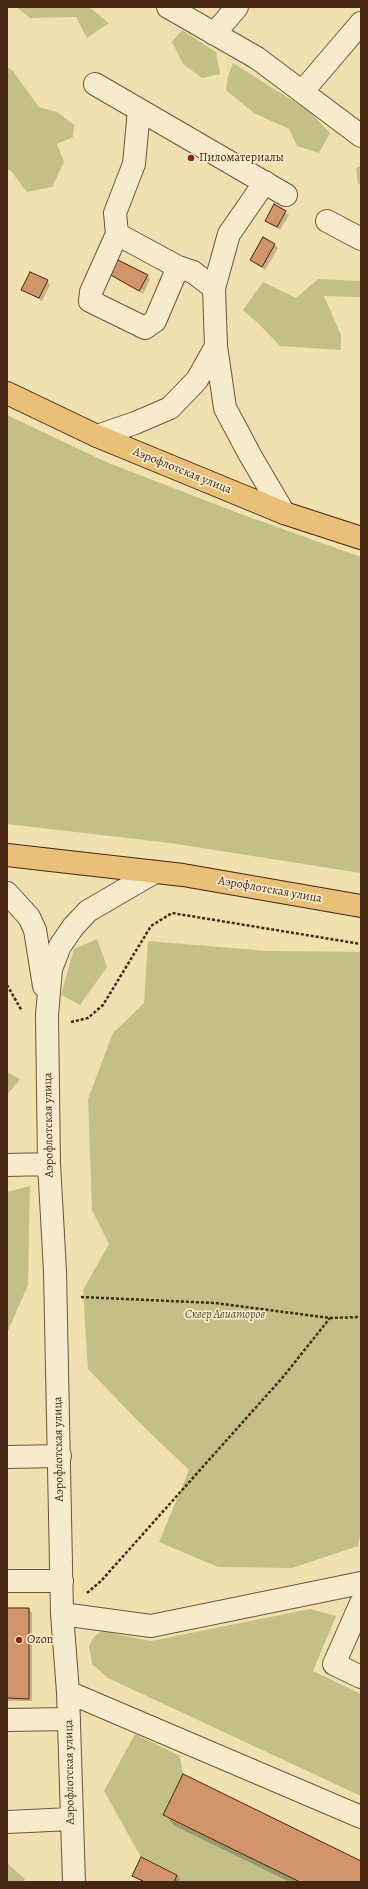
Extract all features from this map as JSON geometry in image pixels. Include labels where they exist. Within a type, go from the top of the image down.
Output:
[{"type":"main road","name":"Аэрофлотская улица","points":[[7,393],[97,436],[284,513],[361,538]]},
{"type":"main road","name":"Аэрофлотская улица","points":[[7,855],[155,872],[361,906]]},
{"type":"street","points":[[168,7],[257,58],[361,136]]},
{"type":"street","points":[[214,34],[237,7]]},
{"type":"street","points":[[302,92],[361,23]]},
{"type":"street","points":[[96,84],[286,195]]},
{"type":"street","points":[[139,110],[134,164],[115,213],[117,234],[91,292],[90,301],[145,328],[154,321],[178,267]]},
{"type":"street","points":[[265,182],[228,234],[214,288],[216,346],[225,408],[250,455],[284,513]]},
{"type":"street","points":[[327,220],[361,239]]},
{"type":"street","points":[[117,234],[178,267],[193,272],[214,288]]},
{"type":"street","points":[[97,436],[135,423],[170,408],[197,380],[216,346]]},
{"type":"street","name":"Аэрофлотская улица","points":[[75,1881],[71,1819],[68,1692],[62,1614],[60,1456],[55,1271],[49,1164],[47,1021],[51,969],[60,946],[73,927],[88,911],[155,872]]},
{"type":"street","name":"Аэрофлотская улица","points":[[7,893],[29,917],[35,930],[47,1021]]},
{"type":"street","points":[[7,1165],[49,1164]]},
{"type":"street","points":[[7,1457],[60,1456]]},
{"type":"street","points":[[7,1581],[62,1581]]},
{"type":"street","points":[[62,1614],[151,1626],[361,1583]]},
{"type":"street","points":[[361,1603],[334,1664],[361,1677]]},
{"type":"street","points":[[68,1692],[361,1817]]},
{"type":"street","points":[[7,1720],[69,1719]]},
{"type":"street","points":[[7,1822],[71,1819]]},
{"type":"path","points":[[7,985],[27,1020],[47,1021],[88,1018],[103,1005],[151,926],[172,913],[361,944]]},
{"type":"path","points":[[81,1297],[214,1303],[330,1318],[361,1318]]},
{"type":"path","points":[[62,1614],[101,1581],[283,1377],[330,1318]]},
{"type":"green space","points":[[16,7],[89,7],[109,23],[87,38],[76,17],[30,18]]},
{"type":"green space","points":[[182,30],[216,52],[220,74],[202,78],[183,64],[172,42]]},
{"type":"green space","points":[[233,63],[309,111],[330,133],[319,153],[297,146],[289,129],[254,113],[226,90],[228,76]]},
{"type":"green space","points":[[7,67],[12,70],[39,107],[57,112],[74,125],[73,137],[57,144],[64,162],[52,187],[27,192],[11,171],[7,169]]},
{"type":"green space","points":[[361,166],[361,185],[358,184],[356,168]]},
{"type":"green space","points":[[318,279],[361,281],[361,297],[324,296],[341,335],[341,350],[280,346],[243,310],[263,282],[296,298]]},
{"type":"green space","points":[[7,415],[106,462],[238,513],[361,557],[361,873],[170,843],[7,824]]},
{"type":"green space","points":[[97,939],[107,967],[80,1005],[61,995],[74,949]]},
{"type":"green space","name":"Сквер Авиаторов","points":[[148,941],[267,951],[361,952],[361,1530],[358,1546],[292,1568],[218,1567],[159,1542],[189,1470],[141,1424],[88,1369],[83,1290],[109,1244],[92,1210],[88,1099],[113,1033],[144,1003]]},
{"type":"green space","points":[[7,1072],[20,1079],[7,1095]]},
{"type":"green space","points":[[30,1186],[28,1285],[7,1333],[7,1192]]},
{"type":"green space","points":[[310,1609],[336,1616],[313,1671],[361,1694],[361,1796],[108,1678],[92,1664],[89,1646],[93,1638],[101,1631],[151,1641]]},
{"type":"green space","points":[[135,1734],[180,1756],[183,1774],[163,1816],[300,1882],[174,1882],[177,1874],[141,1857],[104,1791]]},
{"type":"green space","points":[[7,1863],[25,1879],[24,1882],[7,1882]]},
{"type":"building","points":[[274,204],[286,211],[277,227],[265,221]]},
{"type":"building","points":[[263,237],[275,244],[262,267],[250,260]]},
{"type":"building","points":[[116,259],[148,275],[139,291],[109,274]]},
{"type":"building","points":[[30,272],[48,280],[39,298],[21,290]]},
{"type":"building","points":[[7,1608],[29,1608],[29,1699],[7,1698]]},
{"type":"building","points":[[183,1774],[361,1861],[361,1882],[300,1882],[163,1815]]},
{"type":"building","points":[[141,1857],[177,1875],[174,1882],[145,1882],[132,1876]]},
{"type":"place","name":"Пиломатериалы","points":[[191,158]]},
{"type":"place","name":"Ozon","points":[[19,1640]]}]
